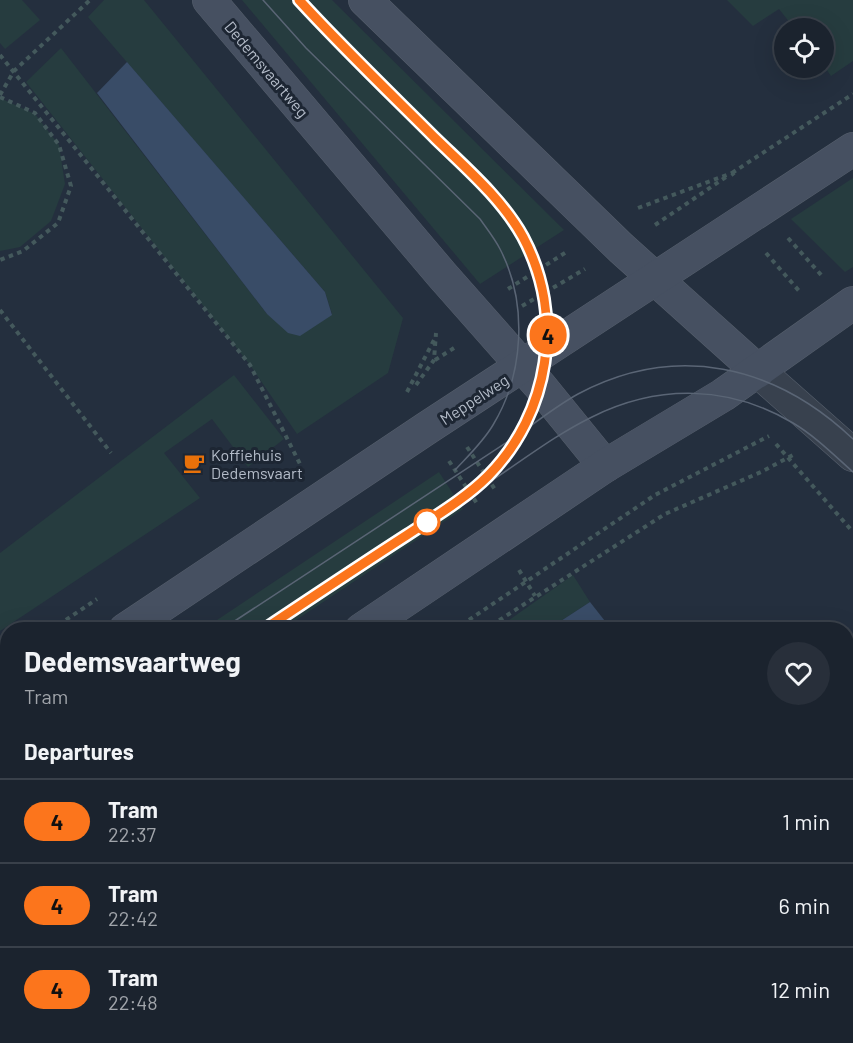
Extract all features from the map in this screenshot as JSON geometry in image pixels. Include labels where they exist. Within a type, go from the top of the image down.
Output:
[{"type":"main road","name":"Dedemsvaartweg","points":[[209,0],[605,466]]},
{"type":"main road","points":[[364,0],[655,279],[758,371]]},
{"type":"main road","name":"Meppelweg","points":[[137,622],[853,149]]},
{"type":"main road","points":[[373,622],[605,466],[723,395],[853,303]]},
{"type":"street","points":[[758,371],[853,455]]},
{"type":"path","points":[[0,261],[23,251],[58,223],[71,186],[59,145],[35,113],[0,96],[14,71],[90,0]]},
{"type":"path","points":[[0,55],[250,365],[300,464]]},
{"type":"path","points":[[732,173],[853,94]]},
{"type":"path","points":[[710,187],[826,322]]},
{"type":"path","points":[[0,310],[111,453]]},
{"type":"path","points":[[437,334],[434,360],[422,379],[405,396],[437,423],[509,532],[527,582],[535,596]]},
{"type":"path","points":[[437,423],[509,532],[546,568]]},
{"type":"path","points":[[466,622],[655,495],[769,436],[819,425]]},
{"type":"path","points":[[496,622],[665,514],[788,458],[819,425]]},
{"type":"path","points":[[769,436],[853,532]]},
{"type":"green space","points":[[0,0],[22,0],[40,20],[5,49],[0,43]]},
{"type":"green space","points":[[104,0],[144,0],[403,318],[388,373],[297,434],[250,365],[26,82],[61,48],[267,314],[332,314],[325,292],[88,17]]},
{"type":"green space","points":[[242,0],[332,0],[564,230],[480,284]]},
{"type":"green space","points":[[727,0],[853,0],[853,61],[834,74],[834,18],[786,18],[779,9],[753,26]]},
{"type":"green space","points":[[0,98],[35,114],[59,145],[65,184],[51,221],[20,247],[0,251]]},
{"type":"green space","points":[[853,178],[853,267],[845,272],[791,219]]},
{"type":"green space","points":[[234,375],[284,439],[248,467],[212,419],[164,453],[200,498],[14,622],[0,622],[0,553]]},
{"type":"green space","points":[[439,472],[463,509],[293,622],[214,622]]},
{"type":"green space","points":[[573,575],[590,602],[559,622],[506,622]]},
{"type":"water","points":[[127,62],[325,292],[332,315],[300,336],[288,333],[267,314],[97,93]]},
{"type":"water","points":[[590,602],[606,622],[559,622]]},
{"type":"tram line","points":[[263,0],[306,48],[480,219],[498,245],[509,270],[515,292],[519,338],[511,384],[493,425],[455,470]]},
{"type":"tram line","points":[[275,622],[447,509],[488,476],[509,451],[526,423],[538,394],[545,363],[547,331],[544,299],[536,268],[523,238],[505,210],[472,173],[332,36],[299,0]]},
{"type":"tram line","name":"4","points":[[275,622],[427,522],[487,478],[511,449],[529,417],[545,369],[548,333],[538,271],[512,220],[500,204],[452,154],[299,0]]},
{"type":"tram line","points":[[233,622],[563,403],[615,378],[651,369],[688,366],[723,369],[758,379],[791,393],[823,414],[853,439]]},
{"type":"tram line","points":[[488,483],[578,424],[617,406],[668,394],[693,393],[744,401],[769,410],[809,434],[853,472]]},
{"type":"place","name":"Koffiehuis Dedemsvaart","points":[[194,463]]}]
